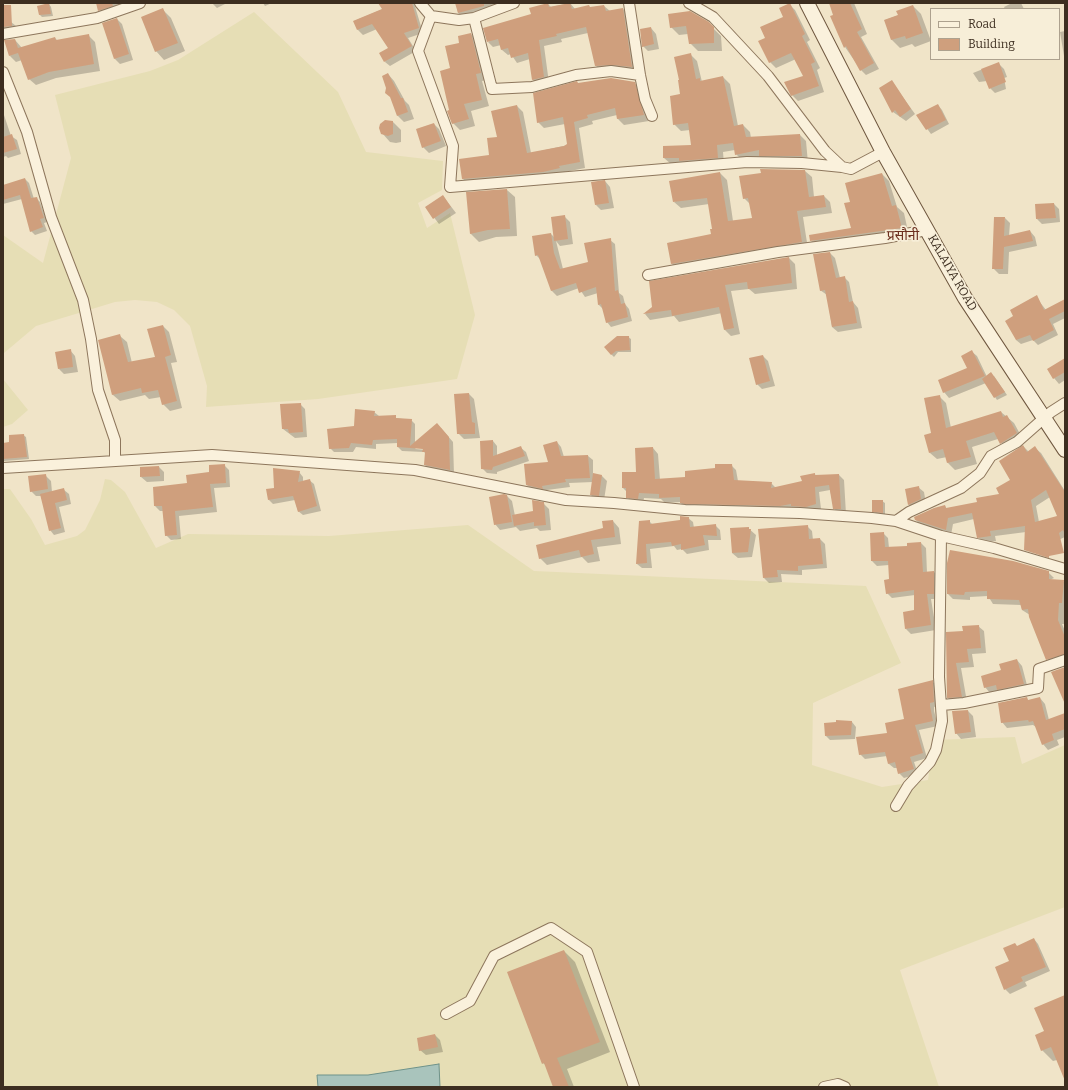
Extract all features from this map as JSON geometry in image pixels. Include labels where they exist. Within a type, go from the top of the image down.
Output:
[{"type":"main road","name":"KALAIYA ROAD","points":[[807,3],[883,152],[965,298],[1065,450]]},
{"type":"street","points":[[3,34],[97,18],[140,3]]},
{"type":"street","points":[[420,3],[431,16],[459,20],[474,18],[514,3]]},
{"type":"street","points":[[629,3],[640,75],[645,99],[652,116]]},
{"type":"street","points":[[689,3],[713,17],[768,76],[826,151],[842,167]]},
{"type":"street","points":[[431,16],[418,51],[453,146],[450,188],[747,162],[802,163],[851,169],[883,152]]},
{"type":"street","points":[[474,18],[492,89],[532,87],[576,75],[611,71],[640,75]]},
{"type":"street","points":[[3,72],[27,132],[51,217],[83,300],[91,339],[98,390],[115,440],[115,460]]},
{"type":"street","points":[[648,275],[778,252],[885,238],[927,230]]},
{"type":"street","points":[[896,521],[909,512],[961,488],[980,473],[991,456],[1017,442],[1065,403]]},
{"type":"street","points":[[3,468],[212,455],[256,457],[415,470],[566,500],[614,502],[685,510],[800,513],[896,521],[941,536],[994,548],[1065,569]]},
{"type":"street","points":[[896,806],[908,786],[930,762],[942,721],[939,677],[941,536]]},
{"type":"street","points":[[942,705],[964,703],[1038,688],[1040,670],[1065,660]]},
{"type":"street","points":[[446,1014],[470,1001],[494,956],[551,928],[587,952],[634,1087]]},
{"type":"street","points":[[824,1087],[838,1084],[845,1087]]},
{"type":"shaded area","points":[[254,12],[338,92],[366,152],[443,161],[442,190],[418,203],[427,228],[450,213],[475,315],[457,379],[318,399],[206,407],[207,386],[190,326],[174,310],[157,302],[135,300],[115,302],[36,326],[4,353],[3,358],[3,235],[43,263],[71,158],[55,95],[150,71],[178,60]]},
{"type":"shaded area","points":[[3,379],[28,410],[12,424],[3,427]]},
{"type":"shaded area","points":[[105,479],[111,480],[125,492],[156,548],[188,534],[329,536],[468,525],[534,571],[866,586],[901,663],[813,703],[812,765],[882,787],[928,780],[934,740],[1015,737],[1022,764],[1065,745],[1065,907],[900,970],[939,1087],[3,1087],[3,489],[10,489],[31,519],[45,545],[77,536],[85,530],[100,500]]},
{"type":"water","points":[[439,1064],[440,1087],[318,1087],[317,1075],[368,1075]]},
{"type":"building","points":[[49,3],[51,14],[39,15],[37,6]]},
{"type":"building","points":[[96,3],[112,3],[113,6],[98,11]]},
{"type":"building","points":[[378,3],[412,3],[419,28],[404,33],[412,46],[384,62],[379,53],[388,48],[372,24],[357,30],[353,21],[382,9]]},
{"type":"building","points":[[455,3],[484,3],[484,6],[458,13]]},
{"type":"building","points":[[548,3],[549,7],[570,3],[572,9],[589,5],[590,7],[604,5],[606,11],[623,8],[632,67],[612,65],[595,66],[586,27],[556,34],[557,36],[539,40],[544,77],[532,80],[528,53],[511,58],[508,48],[501,50],[498,39],[487,42],[483,28],[531,14],[529,8]]},
{"type":"building","points":[[790,3],[805,34],[802,36],[815,62],[811,64],[819,86],[791,96],[784,82],[803,76],[791,53],[769,63],[758,41],[765,38],[760,27],[783,17],[779,8]]},
{"type":"building","points":[[829,3],[850,3],[862,29],[857,32],[874,63],[860,71],[846,46],[844,48],[830,16],[833,15]]},
{"type":"building","points":[[3,5],[11,5],[12,26],[3,27]]},
{"type":"building","points":[[913,5],[923,33],[906,39],[905,36],[891,40],[884,20],[898,15],[896,11]]},
{"type":"building","points":[[163,8],[178,43],[155,52],[141,17]]},
{"type":"building","points":[[690,11],[709,22],[714,27],[714,43],[689,44],[686,26],[670,28],[668,14]]},
{"type":"building","points":[[117,18],[129,54],[114,59],[102,23]]},
{"type":"building","points":[[651,27],[654,44],[642,47],[640,29]]},
{"type":"building","points":[[471,33],[481,73],[476,74],[482,100],[464,104],[469,119],[452,124],[447,111],[449,110],[440,71],[450,68],[445,46],[459,43],[458,36]]},
{"type":"building","points":[[89,34],[94,64],[49,72],[28,80],[18,53],[9,56],[4,40],[15,39],[18,48],[55,37],[56,40]]},
{"type":"building","points":[[691,53],[696,79],[700,78],[700,81],[723,76],[734,126],[743,124],[746,137],[800,134],[802,156],[759,156],[759,150],[735,155],[733,143],[717,145],[718,158],[679,161],[679,158],[663,158],[663,146],[691,145],[688,123],[673,125],[670,96],[680,94],[679,80],[674,57]]},
{"type":"building","points":[[999,62],[1006,82],[989,89],[981,69]]},
{"type":"building","points":[[388,73],[401,98],[403,98],[408,112],[397,116],[390,97],[385,93],[386,88],[382,76]]},
{"type":"building","points":[[611,78],[635,82],[644,115],[617,119],[615,108],[587,115],[588,118],[574,122],[580,162],[559,166],[560,168],[543,172],[462,179],[459,159],[489,155],[487,138],[497,137],[491,111],[517,105],[527,153],[564,146],[567,144],[563,117],[537,123],[533,93],[577,81],[578,83]]},
{"type":"building","points":[[892,80],[911,109],[900,117],[895,110],[892,113],[879,88]]},
{"type":"building","points":[[938,104],[946,120],[926,130],[916,115]]},
{"type":"building","points":[[385,120],[393,121],[393,134],[388,136],[381,134],[379,128],[380,124]]},
{"type":"building","points":[[434,123],[441,141],[422,148],[416,129]]},
{"type":"building","points":[[12,134],[17,149],[3,153],[3,137]]},
{"type":"building","points":[[760,169],[805,170],[809,197],[824,195],[826,207],[797,211],[802,242],[671,264],[667,243],[711,234],[710,229],[712,229],[707,198],[673,202],[669,181],[720,172],[728,221],[752,218],[748,198],[743,199],[739,176],[761,173]]},
{"type":"building","points":[[882,173],[892,206],[896,205],[902,228],[810,241],[809,235],[851,228],[844,203],[850,202],[845,183]]},
{"type":"building","points":[[25,178],[31,198],[37,197],[44,218],[40,219],[43,227],[30,232],[20,195],[3,200],[3,185]]},
{"type":"building","points":[[605,180],[609,203],[595,205],[591,182]]},
{"type":"building","points":[[507,189],[510,229],[488,230],[470,234],[466,192]]},
{"type":"building","points":[[443,195],[451,207],[433,219],[425,207]]},
{"type":"building","points":[[1054,203],[1056,218],[1036,219],[1035,204]]},
{"type":"building","points":[[565,215],[568,239],[554,241],[551,217]]},
{"type":"building","points":[[994,217],[1005,217],[1004,236],[1030,230],[1033,241],[1004,247],[1003,269],[992,269]]},
{"type":"building","points":[[551,233],[554,253],[560,269],[588,262],[584,243],[611,238],[615,291],[618,290],[621,304],[625,303],[628,317],[606,323],[601,304],[598,305],[596,287],[579,293],[576,283],[551,291],[538,255],[535,256],[532,236]]},
{"type":"building","points":[[830,252],[836,278],[845,276],[849,302],[853,301],[857,323],[832,327],[825,290],[820,291],[813,254]]},
{"type":"building","points":[[789,257],[792,283],[748,289],[747,282],[725,285],[734,328],[724,330],[719,307],[672,316],[671,310],[643,314],[652,307],[649,281]]},
{"type":"building","points":[[1037,295],[1044,310],[1065,299],[1065,311],[1049,319],[1054,330],[1033,341],[1030,335],[1016,340],[1005,321],[1013,316],[1010,310]]},
{"type":"building","points":[[163,325],[171,355],[165,357],[177,401],[162,405],[158,390],[142,393],[141,388],[112,395],[98,340],[120,334],[128,362],[155,357],[147,329]]},
{"type":"building","points":[[617,336],[629,336],[630,350],[616,351],[611,355],[604,347]]},
{"type":"building","points":[[71,349],[73,367],[58,369],[55,352]]},
{"type":"building","points":[[972,350],[985,376],[943,393],[938,380],[967,368],[961,356]]},
{"type":"building","points":[[763,355],[770,381],[756,385],[749,358]]},
{"type":"building","points":[[1065,358],[1065,372],[1053,379],[1047,369]]},
{"type":"building","points":[[991,372],[1005,392],[994,398],[982,379]]},
{"type":"building","points":[[469,393],[472,422],[475,423],[475,434],[457,434],[454,394]]},
{"type":"building","points":[[940,395],[946,428],[1001,411],[1003,417],[1007,415],[1017,433],[1000,444],[994,432],[966,441],[971,457],[947,463],[943,449],[929,453],[924,435],[931,433],[924,398]]},
{"type":"building","points":[[301,403],[303,432],[289,433],[288,429],[282,429],[280,404]]},
{"type":"building","points":[[355,409],[375,411],[374,416],[396,415],[396,418],[412,419],[410,446],[437,423],[449,437],[450,470],[424,465],[425,452],[422,452],[423,449],[397,447],[397,439],[373,440],[372,445],[351,443],[349,448],[329,449],[327,429],[354,426]]},
{"type":"building","points":[[24,434],[27,457],[3,459],[3,443],[9,442],[9,435]]},
{"type":"building","points":[[493,440],[493,456],[521,446],[525,456],[493,467],[492,470],[481,469],[480,441]]},
{"type":"building","points":[[557,441],[561,456],[588,455],[590,478],[565,479],[566,482],[542,486],[543,489],[526,485],[524,464],[548,462],[543,445]]},
{"type":"building","points":[[1023,445],[1027,452],[1035,446],[1065,492],[1065,534],[1063,530],[1059,533],[1064,553],[1049,556],[1049,558],[1024,550],[1025,526],[990,531],[991,536],[977,538],[972,513],[948,518],[946,530],[915,520],[914,517],[934,508],[945,505],[946,508],[977,502],[976,498],[999,494],[996,488],[1010,480],[999,461]],"holes":[[[1046,490],[1057,516],[1035,522],[1031,500]]]},
{"type":"building","points":[[653,447],[655,479],[685,477],[685,471],[715,468],[715,464],[732,464],[734,480],[772,482],[771,488],[802,481],[800,476],[815,473],[815,475],[839,474],[841,509],[833,509],[829,485],[815,487],[816,504],[806,507],[791,506],[791,504],[780,506],[685,504],[680,503],[680,497],[659,498],[659,494],[639,493],[638,499],[626,498],[626,488],[622,488],[622,472],[636,472],[635,448]]},
{"type":"building","points":[[225,464],[226,483],[210,484],[213,507],[175,511],[177,535],[165,536],[162,506],[154,506],[153,487],[187,483],[186,475],[209,472],[209,465]]},
{"type":"building","points":[[159,466],[160,476],[140,477],[140,467]]},
{"type":"building","points":[[273,468],[300,471],[298,482],[310,479],[317,506],[298,512],[293,496],[268,500],[266,489],[274,488]]},
{"type":"building","points":[[593,473],[602,475],[599,496],[590,495]]},
{"type":"building","points":[[46,474],[48,489],[30,492],[28,476]]},
{"type":"building","points":[[919,486],[921,499],[908,505],[905,489]]},
{"type":"building","points":[[64,488],[67,500],[55,503],[61,528],[49,531],[40,494]]},
{"type":"building","points":[[504,494],[507,495],[512,522],[494,525],[489,497]]},
{"type":"building","points":[[532,500],[544,502],[546,525],[534,526],[534,522],[514,526],[512,515],[533,511]]},
{"type":"building","points":[[872,500],[883,500],[883,513],[872,512]]},
{"type":"building","points":[[680,516],[689,517],[690,527],[716,524],[717,536],[703,535],[705,545],[681,550],[681,544],[672,546],[671,542],[646,544],[647,563],[636,564],[639,521],[650,520],[650,524],[680,520]]},
{"type":"building","points":[[613,520],[615,537],[591,540],[594,554],[581,557],[579,550],[539,559],[536,545],[603,528],[602,521]]},
{"type":"building","points":[[808,525],[809,539],[820,538],[823,564],[798,566],[798,571],[777,570],[778,577],[763,578],[758,529]]},
{"type":"building","points":[[749,527],[749,529],[751,529],[748,552],[732,553],[730,528]]},
{"type":"building","points":[[884,532],[885,547],[907,546],[907,543],[921,542],[923,572],[934,571],[934,594],[927,594],[931,625],[905,629],[903,612],[914,610],[914,590],[886,594],[884,580],[889,579],[888,561],[871,561],[870,533]]},
{"type":"building","points":[[950,550],[1013,561],[1049,571],[1049,579],[1064,580],[1062,603],[1059,603],[1058,620],[1065,637],[1065,654],[1046,660],[1029,617],[1028,609],[1022,610],[1019,600],[987,599],[987,591],[965,592],[964,595],[947,594],[947,563]]},
{"type":"building","points":[[979,625],[981,648],[967,649],[969,662],[956,663],[962,697],[947,698],[946,632],[963,631],[962,626]]},
{"type":"building","points":[[1017,659],[1024,684],[997,690],[996,685],[984,688],[981,676],[1001,670],[999,664]]},
{"type":"building","points":[[1065,667],[1065,704],[1051,672]]},
{"type":"building","points":[[933,680],[934,702],[930,703],[930,706],[933,721],[915,725],[923,753],[910,757],[914,769],[898,774],[895,762],[888,764],[885,752],[859,755],[856,737],[887,733],[885,723],[904,719],[898,689]]},
{"type":"building","points":[[1027,697],[1028,700],[1040,697],[1046,720],[1065,713],[1065,729],[1052,734],[1054,740],[1042,745],[1033,721],[1029,722],[1028,720],[1001,723],[998,703]]},
{"type":"building","points":[[968,710],[971,732],[955,734],[952,711]]},
{"type":"building","points":[[836,720],[852,721],[851,735],[825,736],[824,723],[836,722]]},
{"type":"building","points":[[1034,938],[1046,967],[1021,977],[1023,981],[1004,990],[995,967],[1009,961],[1003,948],[1015,943],[1017,946]]},
{"type":"building","points":[[564,950],[600,1042],[557,1058],[569,1087],[553,1087],[544,1063],[542,1064],[507,972]]},
{"type":"building","points":[[1065,995],[1065,1081],[1051,1047],[1041,1051],[1035,1035],[1044,1031],[1034,1008]]},
{"type":"building","points":[[435,1034],[438,1047],[419,1051],[417,1038]]},
{"type":"district","name":"प्रसौनी","points":[[903,236]]}]
